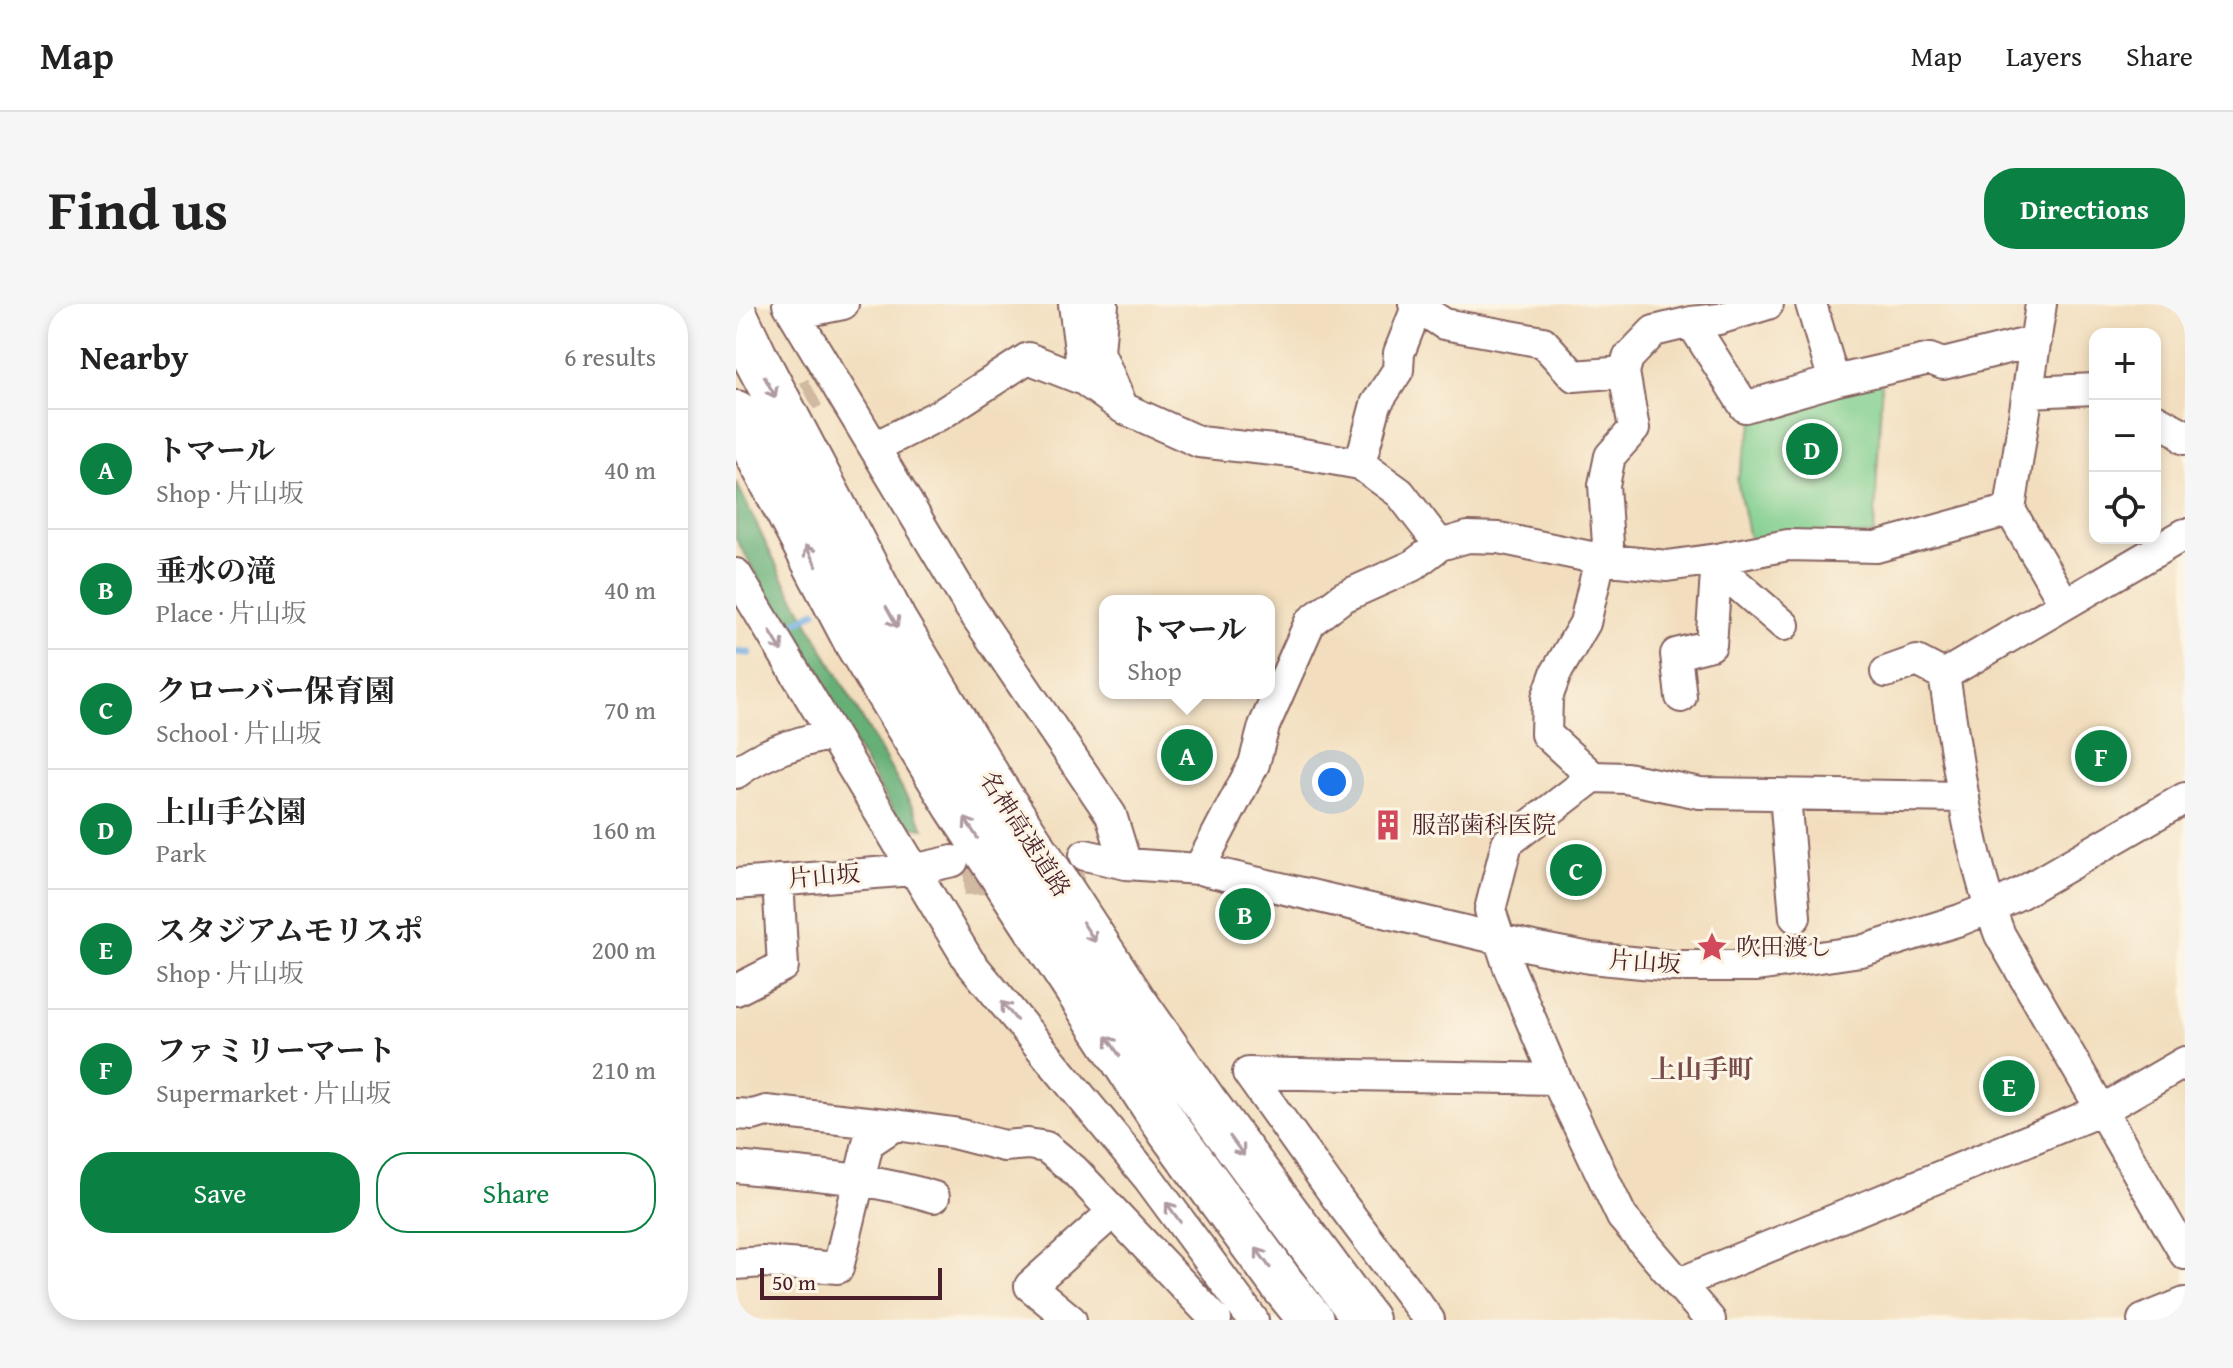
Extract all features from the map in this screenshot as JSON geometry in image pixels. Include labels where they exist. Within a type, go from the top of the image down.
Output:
[{"type":"highway","name":"名神高速道路","points":[[736,317],[894,621],[992,784],[1135,1003],[1366,1320]]},
{"type":"highway","name":"名神高速道路","points":[[736,413],[857,643],[956,805],[1170,1131],[1311,1320]]},
{"type":"street","points":[[843,304],[791,309],[825,387],[875,447],[970,607],[1111,815],[1126,864]]},
{"type":"street","points":[[1074,304],[1084,380]]},
{"type":"street","points":[[1103,304],[1099,352],[1123,408]]},
{"type":"street","points":[[1593,777],[1546,734],[1547,698],[1556,673],[1585,623],[1600,559],[1608,544],[1604,485],[1610,456],[1634,429],[1624,372],[1628,358],[1654,318],[1691,322],[1719,319],[1768,304]]},
{"type":"street","points":[[1811,304],[1834,381]]},
{"type":"street","points":[[2041,304],[2010,510],[2065,604]]},
{"type":"street","points":[[1360,464],[1376,404],[1398,370],[1399,353],[1416,306],[1444,324],[1543,342],[1574,376],[1624,372]]},
{"type":"street","points":[[1691,322],[1745,407],[1834,381],[1930,359],[1943,364],[2036,341]]},
{"type":"street","points":[[875,447],[943,413],[1028,358],[1084,380],[1123,408],[1199,442],[1292,452],[1360,464],[1400,493],[1440,545]]},
{"type":"street","points":[[2028,392],[2089,389]]},
{"type":"street","points":[[2161,422],[2181,433],[2185,439]]},
{"type":"street","points":[[1199,869],[1254,764],[1264,726],[1310,622],[1343,597],[1412,566],[1440,545],[1468,537],[1499,538],[1600,559],[1667,566],[1716,563],[1788,545],[1876,547],[2010,510]]},
{"type":"street","points":[[1944,675],[2185,534]]},
{"type":"street","points":[[1716,563],[1784,625]]},
{"type":"street","points":[[1681,697],[1676,654],[1711,645],[1716,563]]},
{"type":"street","points":[[736,574],[969,961],[1149,1179],[1253,1320]]},
{"type":"street","points":[[1886,672],[1917,661],[1944,675]]},
{"type":"street","points":[[1944,675],[1981,879],[2000,935],[2185,1254]]},
{"type":"street","points":[[736,773],[778,748],[831,734]]},
{"type":"street","points":[[736,790],[755,775],[778,748]]},
{"type":"street","points":[[1710,1320],[1622,1217],[1556,1079],[1497,938],[1490,910],[1507,843],[1593,777],[1626,778],[1700,793],[1964,797]]},
{"type":"street","points":[[1785,795],[1795,917]]},
{"type":"street","name":"片山坂","points":[[1090,864],[1199,869],[1590,958],[1673,966],[1757,966],[1861,951],[1990,908],[2185,798]]},
{"type":"street","name":"片山坂","points":[[736,884],[913,870],[958,870]]},
{"type":"street","points":[[736,990],[783,966],[778,880]]},
{"type":"street","points":[[1680,1283],[2102,1110],[2185,1062]]},
{"type":"street","points":[[1429,1320],[1248,1073],[1556,1079]]},
{"type":"street","points":[[736,1114],[753,1115],[766,1111],[953,1133],[1004,1146],[1028,1144],[1046,1147],[1074,1170],[1206,1317]]},
{"type":"street","points":[[736,1264],[763,1262],[838,1268],[868,1143],[895,1125]]},
{"type":"street","points":[[736,1167],[860,1180],[899,1186],[934,1197]]},
{"type":"street","points":[[1071,1320],[1030,1286],[1113,1212]]},
{"type":"street","points":[[2143,1320],[2185,1303]]},
{"type":"green space","points":[[1882,378],[1874,534],[1750,543],[1737,480],[1755,417]]},
{"type":"green space","points":[[736,482],[780,573],[924,828],[901,825],[736,539]]},
{"type":"waterway","points":[[782,630],[815,612]]},
{"type":"waterway","points":[[736,652],[749,653]]},
{"type":"tunnel","points":[[767,417],[815,392]]},
{"type":"tunnel","points":[[964,880],[1094,874]]},
{"type":"place","name":"上山手公園","points":[[1812,449]]},
{"type":"place","name":"トマール","points":[[1187,755]]},
{"type":"place","name":"ファミリーマート","points":[[2101,756]]},
{"type":"place","name":"服部歯科医院","points":[[1388,825]]},
{"type":"place","name":"クローバー保育園","points":[[1576,870]]},
{"type":"place","name":"垂水の滝","points":[[1245,914]]},
{"type":"place","name":"吹田渡し","points":[[1712,947]]},
{"type":"place","name":"スタジアムモリスポ","points":[[2009,1086]]},
{"type":"district","name":"上山手町","points":[[1702,1069]]}]
